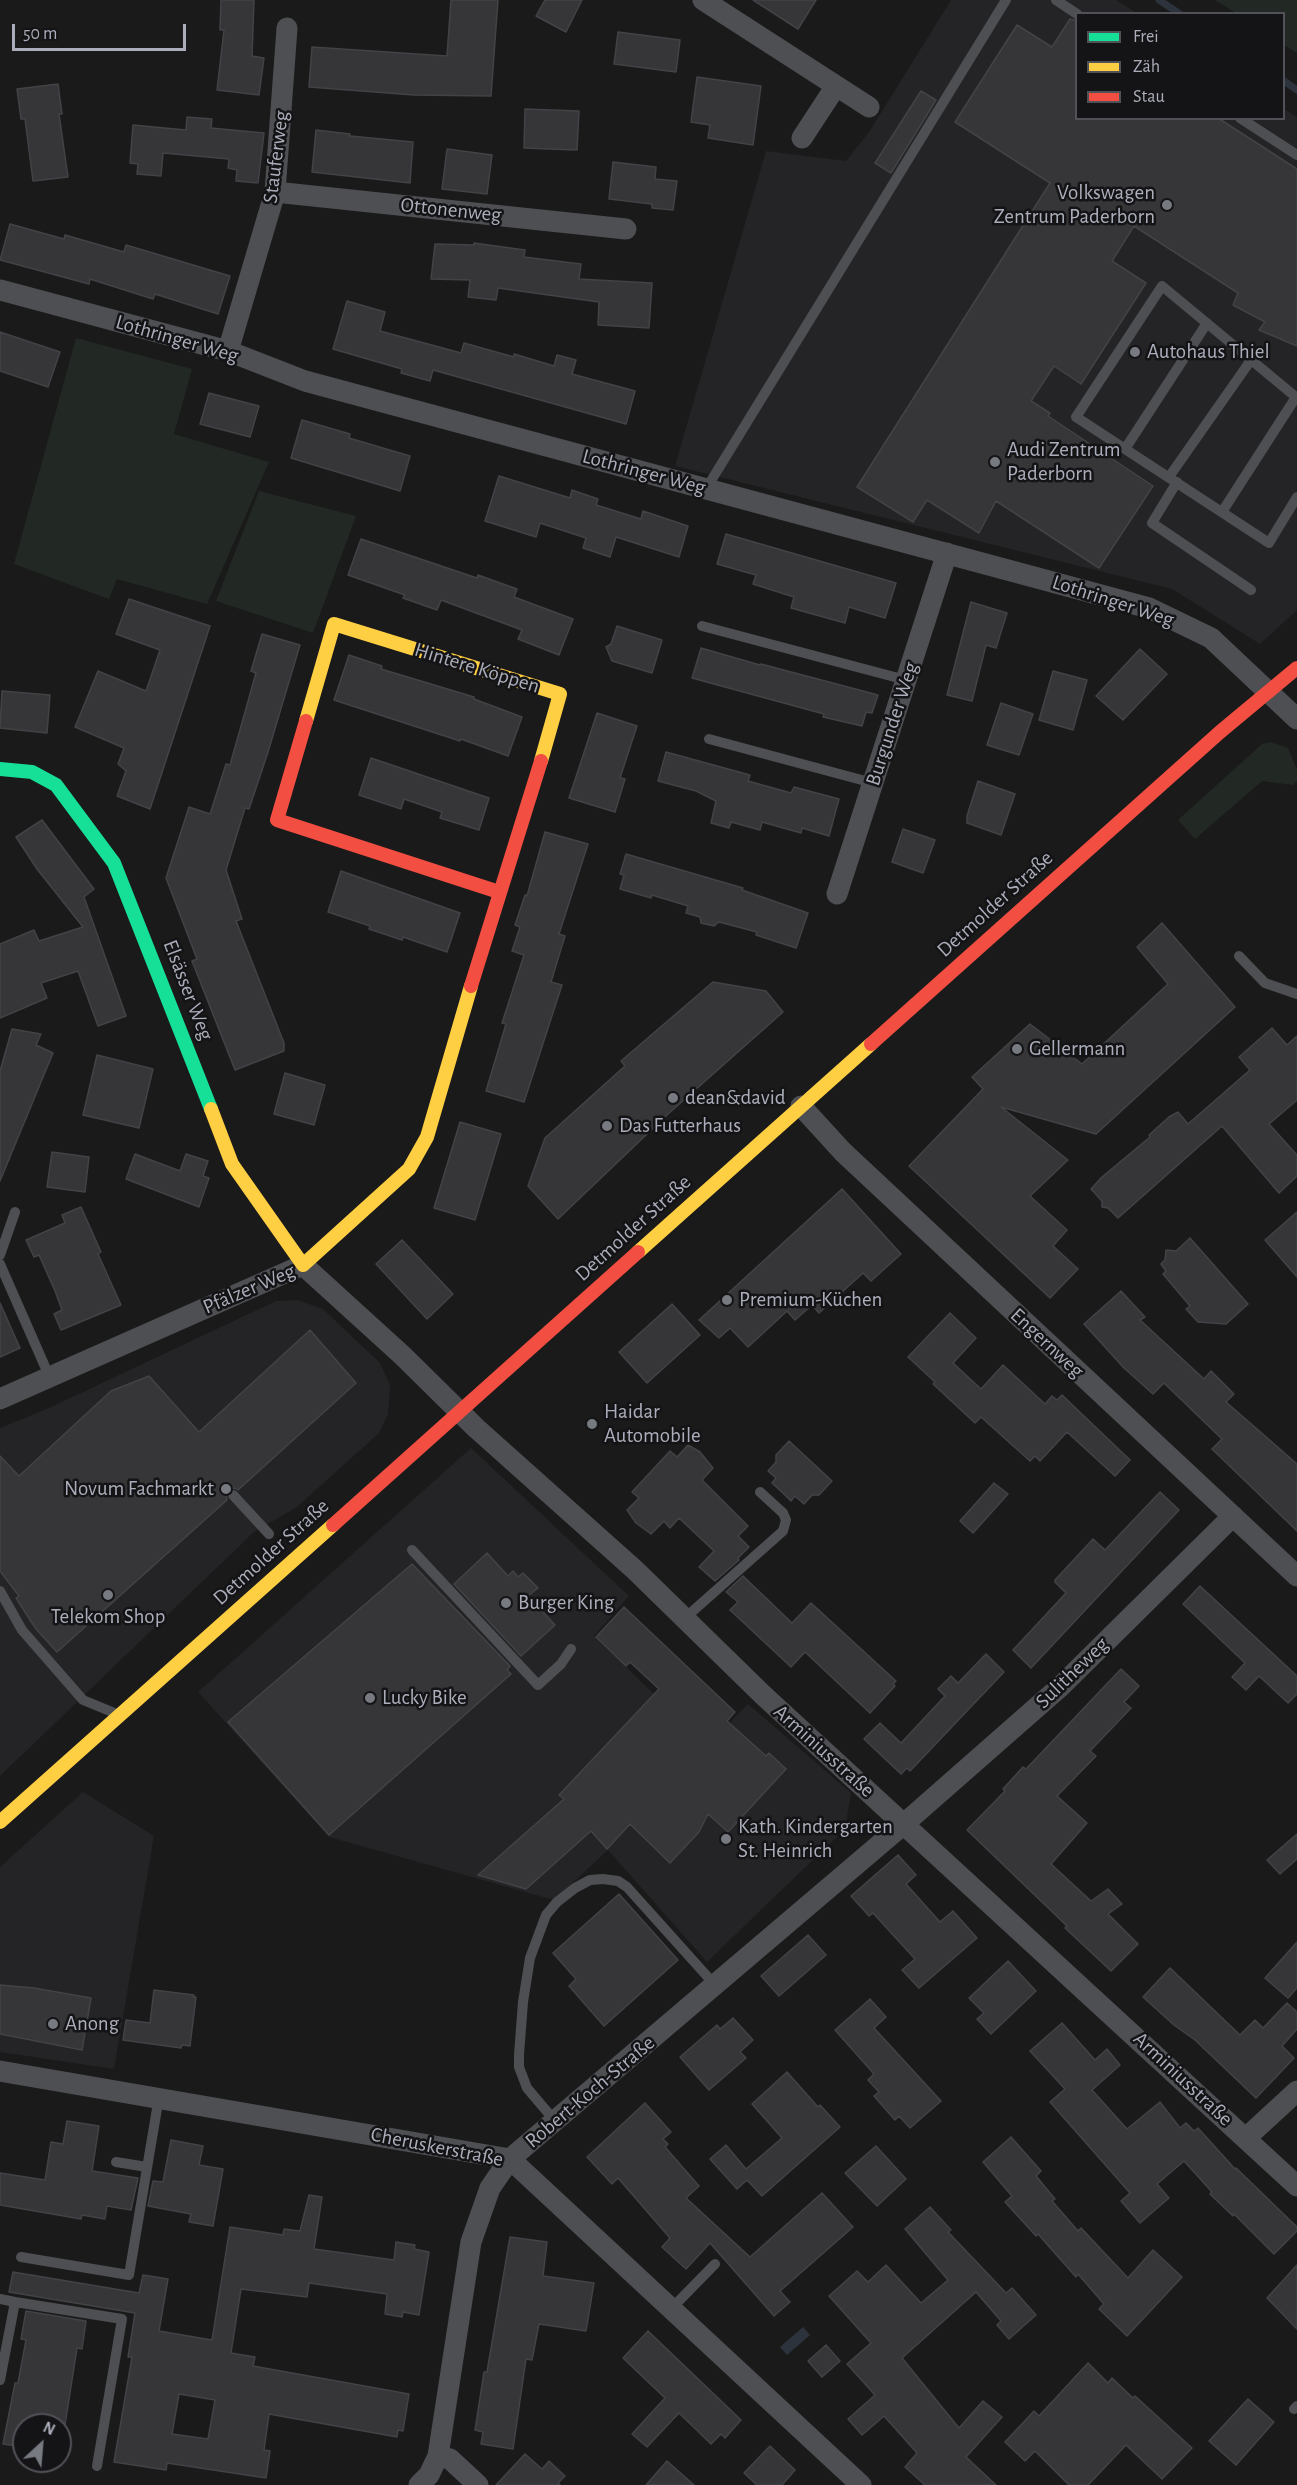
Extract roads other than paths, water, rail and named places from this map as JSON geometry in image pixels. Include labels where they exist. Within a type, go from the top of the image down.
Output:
[{"type":"street","points":[[703,0],[869,107]]},
{"type":"street","name":"Stauferweg","points":[[228,351],[275,192],[287,28]]},
{"type":"street","points":[[802,138],[836,86]]},
{"type":"street","name":"Ottonenweg","points":[[275,192],[626,229]]},
{"type":"street","name":"Lothringer Weg","points":[[0,290],[228,351],[305,381],[1149,608],[1211,638],[1297,719]]},
{"type":"street","name":"Burgunder Weg","points":[[837,894],[947,553]]},
{"type":"street","name":"Hintere Köppen","points":[[303,1266],[409,1169],[427,1137],[500,892],[529,805],[560,694],[327,620],[277,820],[500,892]]},
{"type":"street","name":"Detmolder Straße","points":[[0,1822],[1214,737],[1297,669]]},
{"type":"street","name":"Elsässer Weg","points":[[0,769],[32,772],[56,785],[114,863],[232,1164],[303,1266]]},
{"type":"street","name":"Engernweg","points":[[801,1106],[843,1152],[1297,1576]]},
{"type":"street","name":"Pfälzer Weg","points":[[0,1400],[303,1266],[403,1356],[459,1412]]},
{"type":"street","name":"Arminiusstraße","points":[[459,1412],[635,1570],[763,1695],[1247,2137],[1297,2186]]},
{"type":"street","name":"Sulitheweg","points":[[905,1823],[1061,1686],[1233,1516]]},
{"type":"street","name":"Robert-Koch-Straße","points":[[418,2485],[429,2475],[438,2456],[471,2242],[490,2188],[510,2159],[905,1823]]},
{"type":"street","name":"Cheruskerstraße","points":[[0,2071],[510,2159],[861,2485]]},
{"type":"street","points":[[1247,2137],[1297,2091]]},
{"type":"street","points":[[438,2456],[450,2459],[478,2485]]},
{"type":"lane","points":[[706,489],[1006,0]]},
{"type":"lane","points":[[1056,0],[1075,13]]},
{"type":"lane","points":[[1243,120],[1297,155]]},
{"type":"lane","points":[[1222,512],[1296,397],[1162,286],[1076,417],[1269,543],[1297,497]]},
{"type":"lane","points":[[1125,449],[1207,323]]},
{"type":"lane","points":[[1251,360],[1172,480],[1152,523],[1251,590]]},
{"type":"lane","points":[[702,626],[906,680]]},
{"type":"lane","points":[[709,739],[873,783]]},
{"type":"lane","points":[[1239,956],[1265,983],[1297,994]]},
{"type":"lane","points":[[0,1255],[15,1212]]},
{"type":"lane","points":[[0,1264],[50,1377]]},
{"type":"lane","points":[[685,1618],[783,1531],[786,1520],[783,1513],[760,1492]]},
{"type":"lane","points":[[233,1495],[269,1534]]},
{"type":"lane","points":[[412,1550],[538,1685],[561,1664],[571,1649]]},
{"type":"lane","points":[[0,1591],[22,1630],[83,1700],[119,1716]]},
{"type":"lane","points":[[555,2121],[527,2088],[519,2067],[519,2055],[523,2002],[530,1958],[546,1915],[556,1902],[590,1880],[618,1881],[627,1887],[715,1985]]},
{"type":"lane","points":[[21,2257],[129,2275],[159,2097]]},
{"type":"lane","points":[[116,2162],[147,2167]]},
{"type":"lane","points":[[671,2309],[715,2264]]},
{"type":"lane","points":[[0,2299],[122,2319],[97,2466]]},
{"type":"lane","points":[[0,2377],[15,2302]]},
{"type":"waterway","points":[[1159,0],[1177,12]]},
{"type":"waterway","points":[[1285,82],[1297,90]]},
{"type":"place","name":"Volkswagen Zentrum Paderborn","points":[[1167,205]]},
{"type":"place","name":"Autohaus Thiel","points":[[1135,352]]},
{"type":"place","name":"Audi Zentrum Paderborn","points":[[995,462]]},
{"type":"place","name":"Gellermann","points":[[1017,1049]]},
{"type":"place","name":"dean&david","points":[[673,1098]]},
{"type":"place","name":"Das Futterhaus","points":[[607,1126]]},
{"type":"place","name":"Premium-Küchen","points":[[727,1300]]},
{"type":"place","name":"Haidar Automobile","points":[[592,1424]]},
{"type":"place","name":"Novum Fachmarkt","points":[[226,1489]]},
{"type":"place","name":"Telekom Shop","points":[[108,1595]]},
{"type":"place","name":"Burger King","points":[[506,1603]]},
{"type":"place","name":"Lucky Bike","points":[[370,1698]]},
{"type":"place","name":"Kath. Kindergarten St. Heinrich","points":[[726,1839]]},
{"type":"place","name":"Anong","points":[[53,2024]]}]
